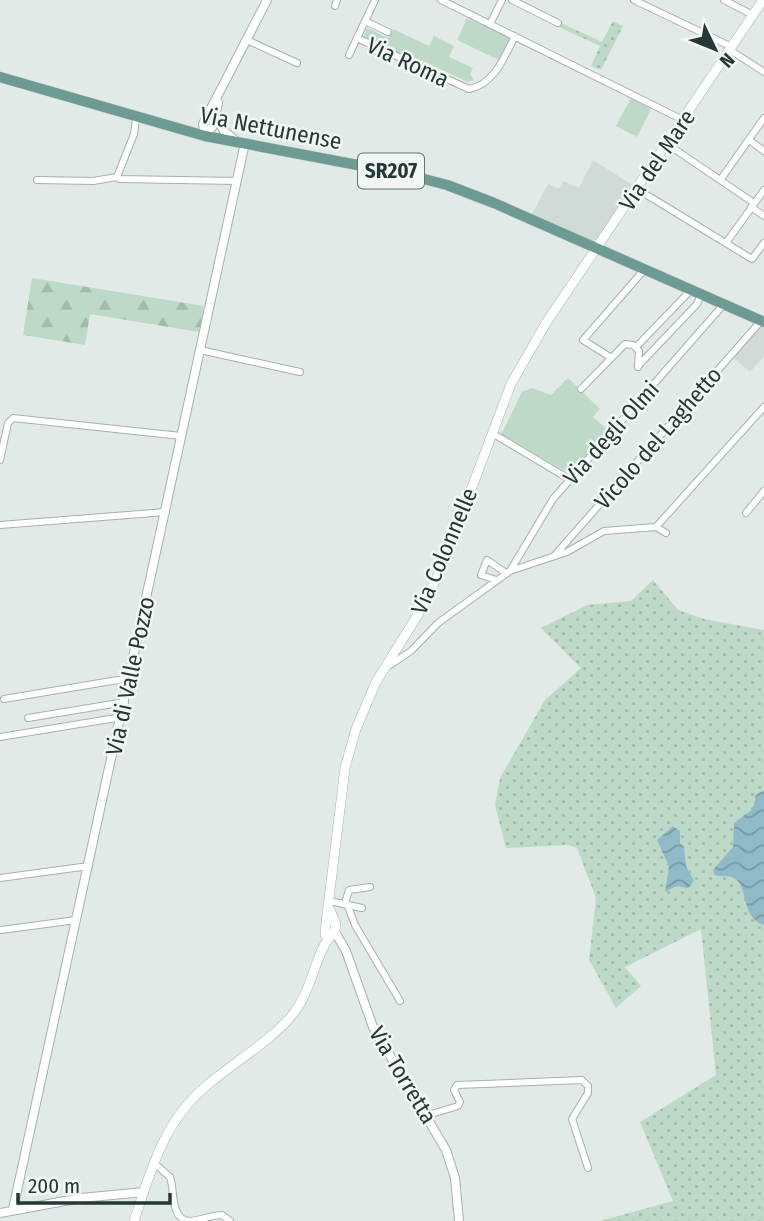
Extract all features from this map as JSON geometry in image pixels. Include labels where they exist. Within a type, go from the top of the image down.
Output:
[{"type":"main road","name":"Via del Mare","points":[[595,249],[763,0]]},
{"type":"main road","name":"Via Nettunense","points":[[0,77],[205,136],[434,181],[494,203],[763,322]]},
{"type":"main road","name":"Via Colonnelle","points":[[134,1221],[167,1131],[192,1098],[274,1033],[295,1012],[309,988],[330,932],[330,904],[346,760],[359,720],[383,670],[432,591],[520,367],[595,249]]},
{"type":"street","points":[[205,136],[203,126],[212,116],[219,96],[267,0]]},
{"type":"street","name":"Via Roma","points":[[349,55],[375,0]]},
{"type":"street","points":[[442,0],[683,120]]},
{"type":"street","points":[[462,9],[466,0]]},
{"type":"street","points":[[490,24],[502,0]]},
{"type":"street","points":[[512,0],[558,23]]},
{"type":"street","points":[[634,0],[731,48],[764,72]]},
{"type":"street","points":[[724,0],[754,15]]},
{"type":"street","points":[[365,22],[388,32]]},
{"type":"street","name":"Via Roma","points":[[357,38],[471,89],[493,74],[515,36]]},
{"type":"street","points":[[247,40],[297,63]]},
{"type":"street","points":[[181,130],[212,116]]},
{"type":"street","points":[[212,116],[224,131],[241,143]]},
{"type":"street","points":[[37,180],[93,181],[115,178],[121,171],[134,134],[136,118]]},
{"type":"street","points":[[721,179],[764,118]]},
{"type":"street","points":[[749,140],[764,151]]},
{"type":"street","name":"Via di Valle Pozzo","points":[[13,1209],[166,512],[237,180],[241,143]]},
{"type":"street","points":[[667,144],[721,179],[764,216]]},
{"type":"street","points":[[120,179],[237,180]]},
{"type":"street","points":[[637,189],[752,259],[764,243]]},
{"type":"street","points":[[726,243],[764,190]]},
{"type":"street","points":[[610,357],[583,340],[644,270]]},
{"type":"street","points":[[636,347],[696,292]]},
{"type":"street","points":[[581,389],[625,344],[636,347],[641,356],[638,367],[697,304],[696,292]]},
{"type":"street","name":"Via degli Olmi","points":[[508,572],[553,499],[569,479],[724,304]]},
{"type":"street","name":"Vicolo del Laghetto","points":[[555,555],[763,322]]},
{"type":"street","points":[[200,350],[300,372]]},
{"type":"street","points":[[666,533],[656,527],[764,407]]},
{"type":"street","points":[[0,460],[8,424],[13,418],[181,436]]},
{"type":"street","points":[[492,433],[569,479]]},
{"type":"street","points":[[746,513],[764,491]]},
{"type":"street","points":[[0,525],[166,512]]},
{"type":"street","name":"Vicolo del Laghetto","points":[[383,670],[408,653],[438,623],[508,572],[569,551],[604,531],[656,527]]},
{"type":"street","points":[[496,580],[481,575],[487,560],[508,572]]},
{"type":"street","points":[[4,699],[130,678]]},
{"type":"street","points":[[28,718],[125,702]]},
{"type":"street","points":[[0,737],[122,717]]},
{"type":"street","points":[[0,878],[89,866]]},
{"type":"street","points":[[370,887],[349,890],[346,903],[355,925],[400,1002]]},
{"type":"street","points":[[330,904],[346,903],[362,908]]},
{"type":"street","points":[[1,930],[76,920]]},
{"type":"street","name":"Via Torretta","points":[[330,932],[346,951],[370,1020],[428,1115],[453,1167],[459,1221]]},
{"type":"street","points":[[428,1115],[460,1105],[454,1090],[457,1085],[582,1080],[588,1086],[588,1093],[572,1119],[588,1168]]},
{"type":"street","points":[[154,1163],[170,1177],[176,1209],[182,1218],[190,1221],[220,1215],[230,1221]]},
{"type":"street","points":[[0,1213],[81,1198],[144,1192]]},
{"type":"shaded area","points":[[593,160],[634,186],[598,240],[591,241],[532,214],[548,184],[559,189],[563,181],[579,188]]},
{"type":"shaded area","points":[[760,326],[764,327],[764,356],[750,372],[733,357]]},
{"type":"green space","points":[[467,18],[511,38],[501,61],[457,40]]},
{"type":"green space","points":[[613,21],[623,26],[601,70],[591,66],[600,46],[559,27],[561,23],[602,42]]},
{"type":"green space","points":[[367,28],[388,38],[393,29],[429,46],[434,36],[454,46],[449,57],[473,68],[470,74],[474,80],[468,82],[421,60],[419,64],[363,38]]},
{"type":"green space","points":[[631,98],[651,109],[637,137],[616,126]]},
{"type":"green space","points":[[32,278],[204,306],[199,332],[90,314],[85,345],[23,335]]},
{"type":"green space","points":[[568,378],[600,409],[593,417],[609,431],[571,474],[501,435],[522,392],[532,388],[551,395]]},
{"type":"green space","points":[[653,580],[678,610],[704,619],[764,630],[764,1221],[600,1221],[673,1201],[640,1122],[716,1075],[701,929],[625,967],[641,986],[616,1008],[589,960],[596,898],[577,848],[568,845],[506,848],[495,805],[500,778],[545,700],[581,668],[541,628],[587,605],[631,601]]},
{"type":"water","points":[[764,790],[764,925],[751,915],[737,880],[729,876],[715,875],[713,870],[733,847],[734,823],[753,809],[756,795]]},
{"type":"water","points":[[673,826],[680,831],[686,866],[694,881],[688,888],[676,886],[665,892],[669,866],[657,840]]}]
